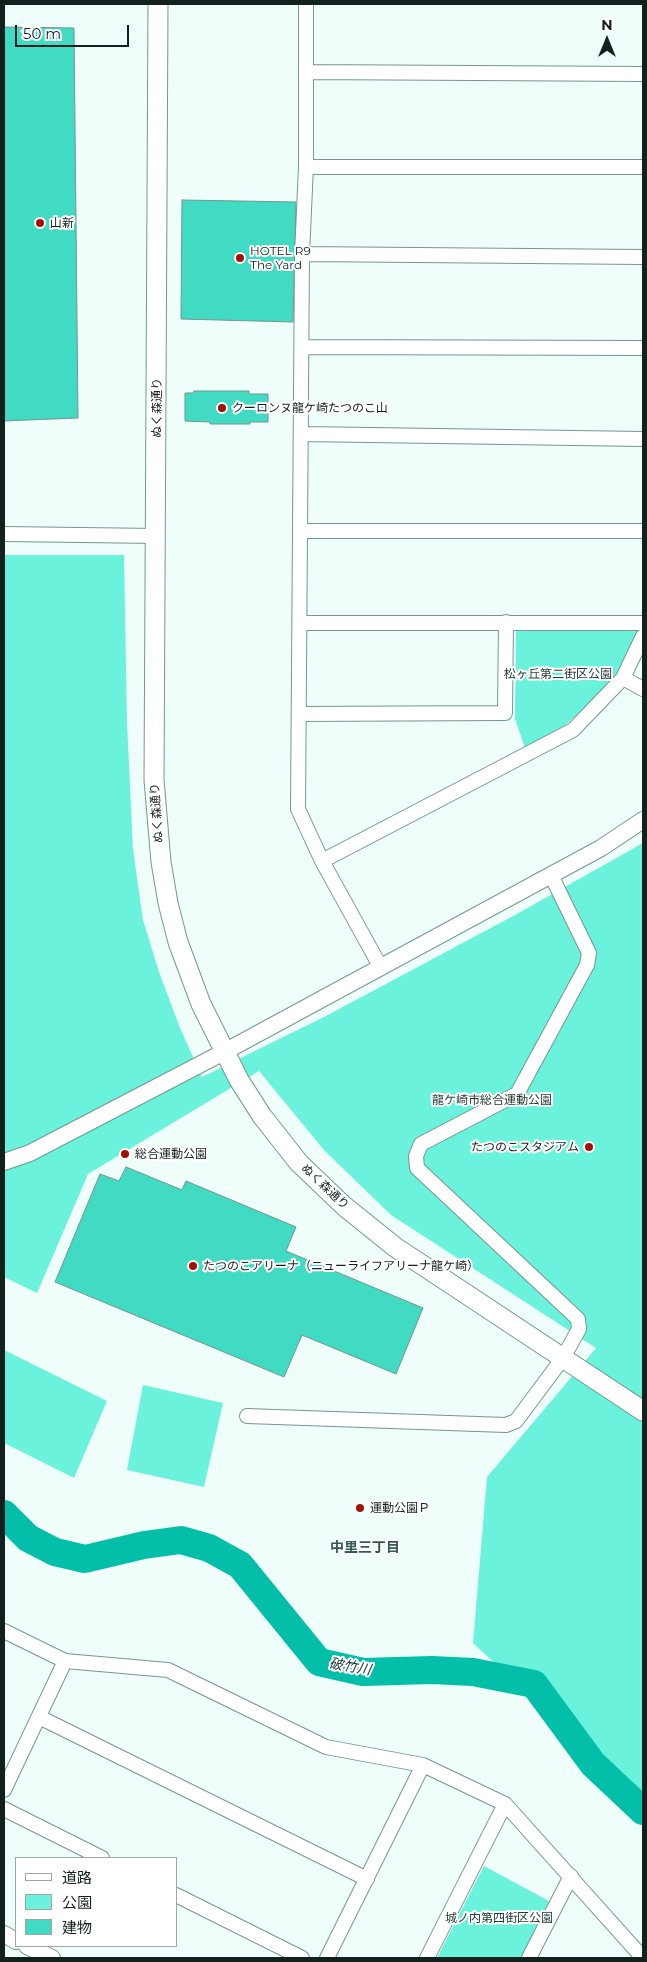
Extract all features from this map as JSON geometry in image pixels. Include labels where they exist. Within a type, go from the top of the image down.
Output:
[{"type":"main road","name":"ぬく森通り","points":[[158,4],[157,536],[154,780],[161,862],[168,903],[178,942],[201,1004],[224,1052],[246,1092],[283,1145],[299,1163],[344,1206],[395,1247],[643,1411]]},
{"type":"street","points":[[306,4],[306,167],[302,254],[298,809],[322,861],[380,966]]},
{"type":"street","points":[[306,72],[643,74]]},
{"type":"street","points":[[306,167],[643,167]]},
{"type":"street","points":[[302,254],[643,257]]},
{"type":"street","points":[[302,347],[643,348]]},
{"type":"street","points":[[302,434],[643,439]]},
{"type":"street","points":[[301,531],[643,531]]},
{"type":"street","points":[[4,534],[157,536]]},
{"type":"street","points":[[299,714],[505,713],[506,622]]},
{"type":"street","points":[[300,623],[643,623]]},
{"type":"street","points":[[322,861],[573,730],[624,678],[643,636]]},
{"type":"street","points":[[624,678],[643,689]]},
{"type":"street","points":[[4,1162],[30,1153],[224,1052],[601,848],[643,820]]},
{"type":"street","points":[[247,1416],[506,1425],[516,1421],[563,1358],[579,1329],[578,1319],[418,1168],[416,1156],[421,1144],[516,1094],[587,965],[589,953],[551,875]]},
{"type":"street","points":[[4,1631],[65,1661],[168,1670],[326,1747],[423,1765],[505,1804],[643,1958]]},
{"type":"street","points":[[4,1790],[65,1661]]},
{"type":"street","points":[[39,1717],[367,1879]]},
{"type":"street","points":[[327,1958],[423,1765]]},
{"type":"street","points":[[427,1958],[505,1804]]},
{"type":"street","points":[[4,1809],[100,1857]]},
{"type":"street","points":[[529,1958],[571,1876]]},
{"type":"street","points":[[178,1896],[302,1958]]},
{"type":"street","points":[[29,1947],[52,1958]]},
{"type":"green space","name":"龍ケ崎市総合運動公園","points":[[4,555],[124,555],[127,722],[133,850],[143,920],[160,975],[180,1028],[202,1077],[326,1016],[515,915],[643,843],[643,1801],[473,1643],[487,1477],[596,1348],[391,1215],[324,1150],[259,1071],[88,1174],[37,1293],[4,1277]]},
{"type":"green space","name":"松ヶ丘第二街区公園","points":[[516,630],[639,630],[619,671],[596,698],[564,726],[525,748],[515,719]]},
{"type":"green space","points":[[4,1350],[107,1401],[74,1478],[4,1443]]},
{"type":"green space","points":[[143,1385],[223,1403],[204,1487],[127,1470]]},
{"type":"green space","name":"城ノ内第四街区公園","points":[[484,1866],[549,1901],[521,1958],[437,1958]]},
{"type":"building","name":"山新","points":[[4,27],[74,28],[78,418],[4,421]]},
{"type":"building","points":[[182,200],[296,202],[293,322],[181,319]]},
{"type":"building","points":[[194,391],[249,391],[249,394],[268,394],[268,422],[210,424],[210,422],[185,421],[185,393],[194,393]]},
{"type":"building","name":"たつのこアリーナ（ニューライフアリーナ龍ケ崎）","points":[[126,1167],[182,1190],[186,1181],[296,1227],[286,1251],[423,1308],[396,1374],[302,1335],[284,1377],[55,1282],[100,1174],[119,1181]]},
{"type":"waterway","name":"破竹川","points":[[4,1514],[28,1538],[55,1552],[85,1559],[144,1545],[181,1540],[209,1548],[240,1565],[319,1662],[363,1672],[432,1670],[473,1672],[534,1684],[593,1764],[643,1811]]},
{"type":"place","name":"山新","points":[[40,223]]},
{"type":"place","name":"HOTEL R9 The Yard","points":[[240,258]]},
{"type":"place","name":"クーロンヌ龍ケ崎たつのこ山","points":[[222,408]]},
{"type":"place","name":"たつのこスタジアム","points":[[589,1147]]},
{"type":"place","name":"総合運動公園","points":[[125,1154]]},
{"type":"place","name":"たつのこアリーナ（ニューライフアリーナ龍ケ崎）","points":[[193,1266]]},
{"type":"place","name":"運動公園Ｐ","points":[[360,1508]]},
{"type":"district","name":"中里三丁目","points":[[365,1548]]}]
